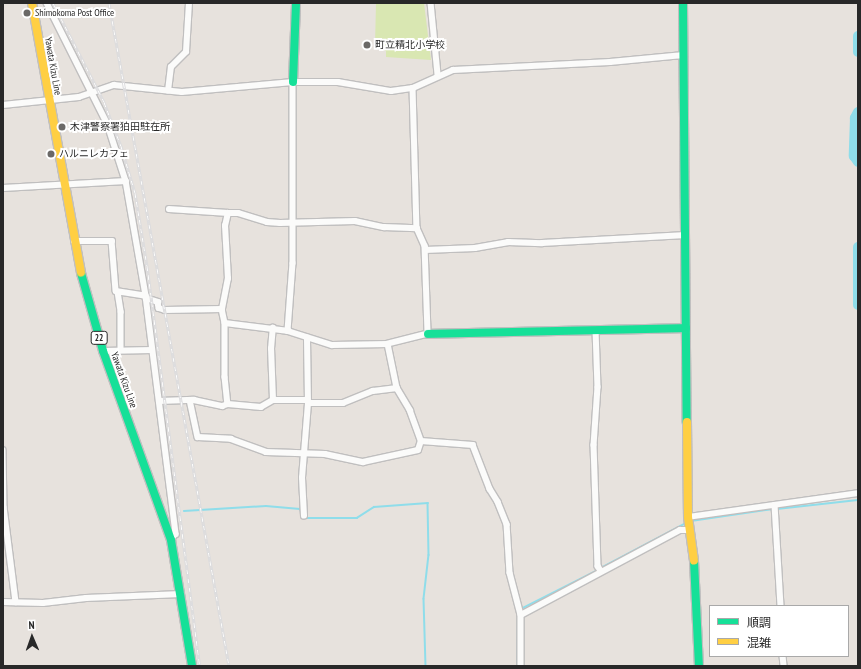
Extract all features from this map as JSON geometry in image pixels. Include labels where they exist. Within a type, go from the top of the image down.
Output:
[{"type":"street","name":"Yawata Kizu Line","points":[[32,3],[74,241],[90,309],[103,351],[171,540],[182,594],[192,666]]},
{"type":"street","points":[[47,3],[93,94],[113,140],[126,181],[146,297],[176,534],[171,540]]},
{"type":"street","points":[[168,91],[171,67],[186,52],[189,3]]},
{"type":"street","points":[[288,331],[292,270],[293,82],[296,3]]},
{"type":"street","points":[[431,3],[438,76]]},
{"type":"street","points":[[683,3],[688,517],[696,584],[699,666]]},
{"type":"street","points":[[3,105],[93,94],[114,85],[182,92],[293,82],[338,82],[391,91],[413,88],[438,76],[458,70],[610,62],[684,55]]},
{"type":"street","points":[[413,88],[417,228],[425,250],[428,334]]},
{"type":"street","points":[[3,188],[126,181]]},
{"type":"street","points":[[169,209],[247,214],[267,222],[355,221],[384,227],[417,228]]},
{"type":"street","points":[[228,213],[225,226],[228,279],[222,309],[225,323],[225,377],[228,404]]},
{"type":"street","points":[[425,250],[475,248],[508,242],[549,242],[686,235]]},
{"type":"street","points":[[74,241],[112,241],[121,312],[121,350]]},
{"type":"street","points":[[118,292],[146,297],[158,302],[159,308],[164,310],[222,309]]},
{"type":"street","points":[[225,323],[273,328],[288,331],[307,338],[344,346],[388,344],[428,334],[686,328]]},
{"type":"street","points":[[273,328],[271,349],[273,400]]},
{"type":"street","points":[[596,330],[598,387],[594,444],[598,566],[601,571]]},
{"type":"street","points":[[304,516],[302,510],[303,452],[307,401],[307,338]]},
{"type":"street","points":[[190,400],[196,433],[201,439],[231,439],[266,452],[303,452],[363,462],[418,450],[421,442],[410,410],[397,388],[388,344]]},
{"type":"street","points":[[103,351],[152,350]]},
{"type":"street","points":[[159,402],[190,400],[222,406],[228,404],[261,407],[273,400],[343,402],[372,390],[397,388]]},
{"type":"street","points":[[421,442],[473,445],[490,489],[507,524],[510,573],[521,615],[520,666]]},
{"type":"street","points":[[3,450],[4,507],[16,602]]},
{"type":"street","points":[[688,517],[858,493]]},
{"type":"street","points":[[775,505],[781,605]]},
{"type":"street","points":[[521,615],[680,530],[690,530]]},
{"type":"street","points":[[3,602],[43,603],[86,598],[182,594]]},
{"type":"green space","points":[[376,3],[424,3],[431,60],[386,57],[386,51],[375,45]]},
{"type":"waterway","points":[[858,36],[858,52]]},
{"type":"waterway","points":[[858,112],[855,118],[854,156],[858,162]]},
{"type":"waterway","points":[[858,247],[858,305]]},
{"type":"waterway","points":[[777,509],[858,500]]},
{"type":"waterway","points":[[305,518],[357,518],[374,507],[428,503],[429,555],[424,599],[426,666]]},
{"type":"waterway","points":[[184,511],[266,506],[300,509],[302,512]]},
{"type":"waterway","points":[[691,521],[773,509]]},
{"type":"waterway","points":[[601,568],[686,523]]},
{"type":"waterway","points":[[521,609],[598,570]]},
{"type":"waterway","points":[[517,666],[518,614]]},
{"type":"railway","points":[[53,3],[104,102],[121,146],[135,193],[147,266],[200,666]]},
{"type":"railway","points":[[109,3],[229,666]]},
{"type":"traffic: fast","points":[[293,82],[296,3]]},
{"type":"traffic: fast","points":[[683,3],[687,422]]},
{"type":"traffic: fast","points":[[81,273],[103,351],[171,540],[192,666]]},
{"type":"traffic: fast","points":[[428,334],[686,328]]},
{"type":"traffic: fast","points":[[694,561],[699,666]]},
{"type":"traffic: slow","points":[[32,3],[81,273]]},
{"type":"traffic: slow","points":[[687,422],[688,517],[694,561]]},
{"type":"place","name":"Shimokoma Post Office","points":[[27,13]]},
{"type":"place","name":"町立精北小学校","points":[[367,45]]},
{"type":"place","name":"木津警察署狛田駐在所","points":[[62,127]]},
{"type":"place","name":"ハルニレカフェ","points":[[51,154]]}]
